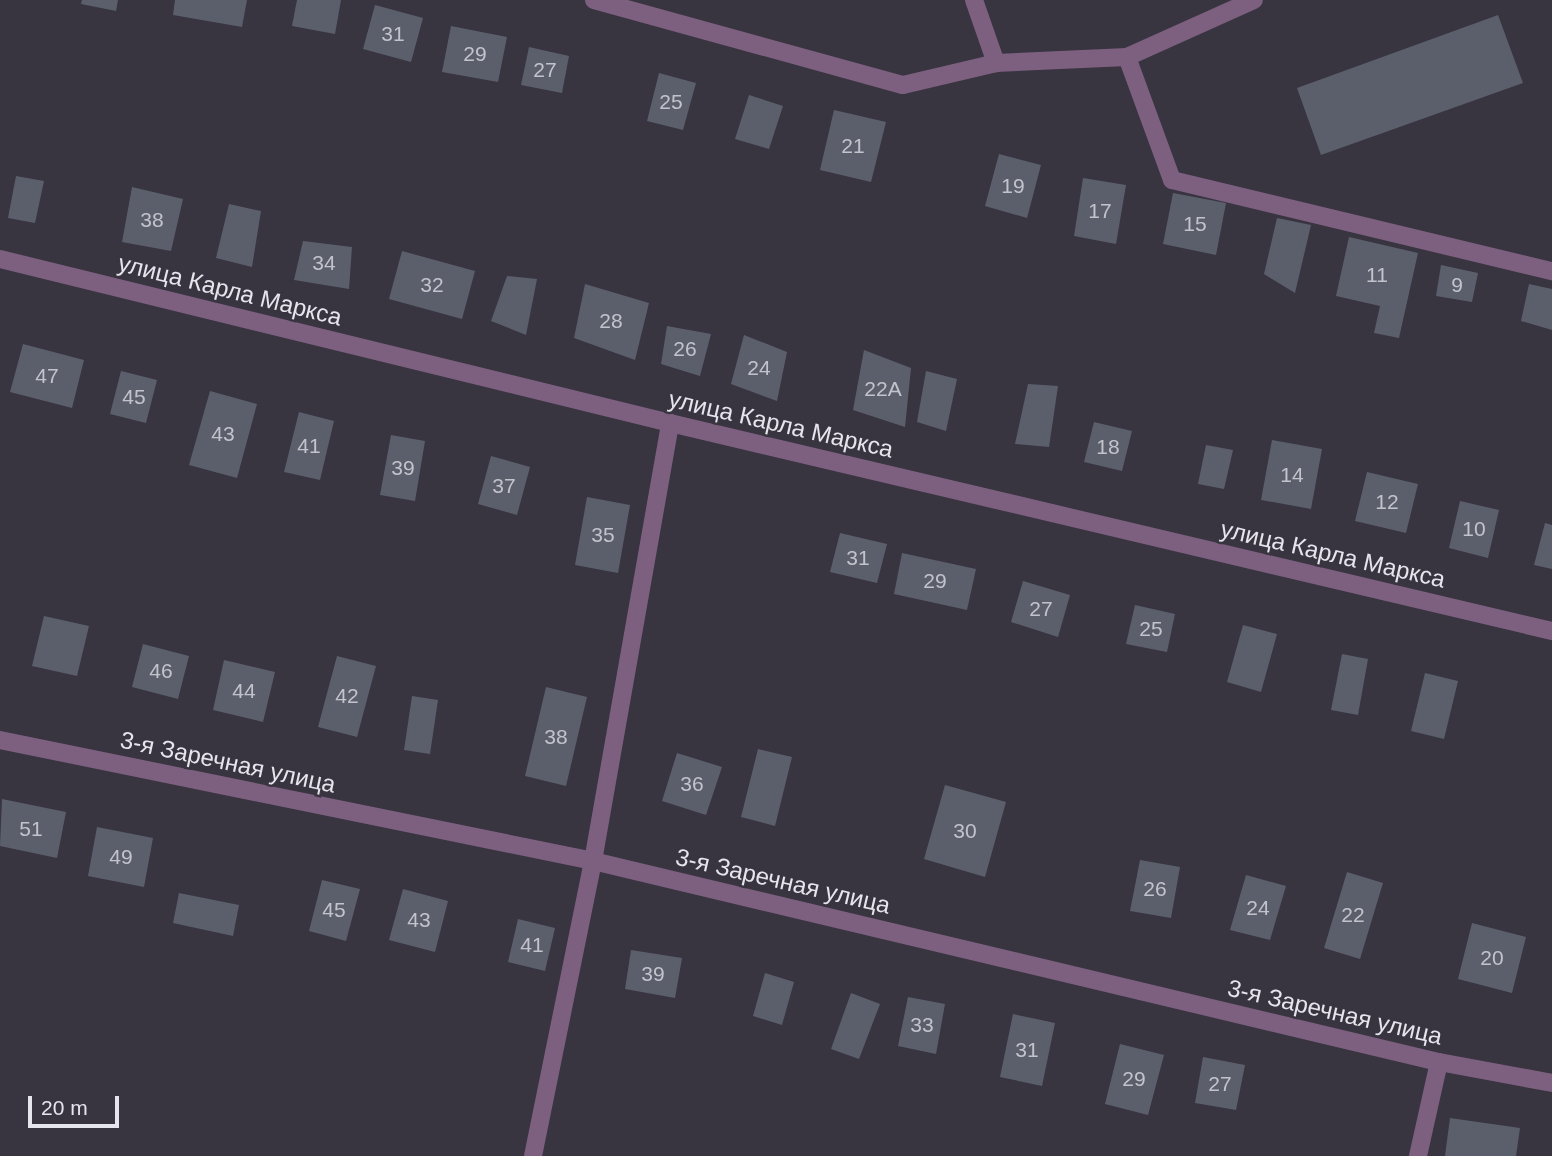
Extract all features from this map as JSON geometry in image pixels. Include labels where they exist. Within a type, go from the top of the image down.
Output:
[{"type":"street","points":[[594,0],[903,85],[996,63],[1127,57],[1254,0]]},
{"type":"street","points":[[974,0],[996,63]]},
{"type":"street","points":[[1127,57],[1172,180],[1552,271]]},
{"type":"street","name":"улица Карла Маркса","points":[[0,259],[670,423],[1552,631]]},
{"type":"street","points":[[533,1156],[593,861],[670,423]]},
{"type":"street","name":"3-я Заречная улица","points":[[0,740],[593,861],[1439,1062],[1552,1083]]},
{"type":"street","points":[[1419,1156],[1439,1062]]},
{"type":"building","points":[[82,0],[118,0],[116,11],[81,4]]},
{"type":"building","points":[[175,0],[247,0],[242,27],[173,15]]},
{"type":"building","points":[[297,0],[341,0],[335,34],[292,26]]},
{"type":"building","points":[[375,5],[423,18],[411,62],[363,49]]},
{"type":"building","points":[[1498,15],[1523,83],[1321,155],[1297,88]]},
{"type":"building","points":[[451,26],[507,37],[498,82],[442,72]]},
{"type":"building","points":[[529,47],[569,56],[562,93],[521,85]]},
{"type":"building","points":[[659,73],[696,83],[683,130],[647,121]]},
{"type":"building","points":[[749,95],[783,106],[769,149],[735,139]]},
{"type":"building","points":[[834,110],[886,122],[871,182],[820,170]]},
{"type":"building","points":[[999,154],[1041,165],[1027,218],[985,206]]},
{"type":"building","points":[[16,176],[44,181],[35,223],[8,218]]},
{"type":"building","points":[[1083,178],[1126,185],[1116,244],[1074,236]]},
{"type":"building","points":[[132,187],[183,199],[171,251],[122,242]]},
{"type":"building","points":[[1173,193],[1226,203],[1216,255],[1163,244]]},
{"type":"building","points":[[229,204],[261,211],[252,267],[216,258]]},
{"type":"building","points":[[1277,218],[1311,225],[1295,293],[1264,274]]},
{"type":"building","points":[[1349,237],[1418,253],[1399,338],[1374,333],[1380,306],[1336,296]]},
{"type":"building","points":[[303,241],[352,247],[349,289],[294,280]]},
{"type":"building","points":[[402,251],[475,271],[462,319],[389,299]]},
{"type":"building","points":[[1441,265],[1478,273],[1472,302],[1436,296]]},
{"type":"building","points":[[507,276],[537,279],[526,335],[491,321]]},
{"type":"building","points":[[585,284],[649,303],[635,360],[574,338]]},
{"type":"building","points":[[1529,284],[1552,289],[1552,330],[1521,321]]},
{"type":"building","points":[[667,326],[711,334],[700,376],[661,364]]},
{"type":"building","points":[[744,335],[787,352],[777,401],[731,384]]},
{"type":"building","points":[[23,344],[84,360],[72,408],[10,392]]},
{"type":"building","points":[[864,350],[911,368],[905,427],[853,410]]},
{"type":"building","points":[[121,371],[157,380],[146,423],[110,414]]},
{"type":"building","points":[[926,371],[957,379],[946,431],[917,422]]},
{"type":"building","points":[[1028,384],[1058,386],[1049,447],[1015,444]]},
{"type":"building","points":[[210,391],[257,404],[237,478],[189,465]]},
{"type":"building","points":[[299,412],[334,421],[320,480],[284,472]]},
{"type":"building","points":[[1094,422],[1132,431],[1122,471],[1084,462]]},
{"type":"building","points":[[391,435],[425,441],[415,501],[380,495]]},
{"type":"building","points":[[1272,440],[1322,449],[1311,509],[1261,500]]},
{"type":"building","points":[[1206,445],[1233,450],[1224,489],[1198,484]]},
{"type":"building","points":[[491,456],[530,467],[517,515],[478,504]]},
{"type":"building","points":[[1367,472],[1418,484],[1406,533],[1355,521]]},
{"type":"building","points":[[587,497],[630,505],[618,573],[575,565]]},
{"type":"building","points":[[1460,501],[1499,510],[1488,558],[1449,548]]},
{"type":"building","points":[[1545,523],[1552,525],[1552,569],[1534,565]]},
{"type":"building","points":[[840,533],[887,544],[877,583],[830,572]]},
{"type":"building","points":[[902,553],[976,569],[967,610],[894,594]]},
{"type":"building","points":[[1023,581],[1070,595],[1058,637],[1011,622]]},
{"type":"building","points":[[1135,605],[1175,614],[1167,652],[1126,644]]},
{"type":"building","points":[[44,616],[89,626],[77,676],[32,666]]},
{"type":"building","points":[[1243,625],[1277,634],[1261,692],[1227,682]]},
{"type":"building","points":[[143,644],[189,656],[178,699],[132,687]]},
{"type":"building","points":[[1342,654],[1368,659],[1358,715],[1331,710]]},
{"type":"building","points":[[337,656],[376,666],[357,737],[318,727]]},
{"type":"building","points":[[224,660],[275,672],[263,722],[213,710]]},
{"type":"building","points":[[1425,673],[1458,681],[1444,739],[1411,731]]},
{"type":"building","points":[[546,687],[587,697],[566,786],[525,776]]},
{"type":"building","points":[[412,696],[438,700],[430,754],[404,750]]},
{"type":"building","points":[[758,749],[792,757],[775,826],[741,817]]},
{"type":"building","points":[[677,753],[722,767],[706,815],[662,801]]},
{"type":"building","points":[[945,785],[1006,802],[985,877],[924,859]]},
{"type":"building","points":[[2,799],[66,812],[57,858],[0,846]]},
{"type":"building","points":[[97,827],[153,838],[144,887],[88,876]]},
{"type":"building","points":[[1140,860],[1180,867],[1171,918],[1130,911]]},
{"type":"building","points":[[1347,872],[1383,883],[1360,959],[1324,948]]},
{"type":"building","points":[[1246,875],[1286,886],[1270,940],[1230,930]]},
{"type":"building","points":[[322,880],[360,889],[346,941],[309,931]]},
{"type":"building","points":[[403,889],[448,901],[435,952],[389,940]]},
{"type":"building","points":[[179,893],[239,905],[233,936],[173,923]]},
{"type":"building","points":[[518,919],[555,928],[545,971],[508,962]]},
{"type":"building","points":[[1472,923],[1526,937],[1512,993],[1458,979]]},
{"type":"building","points":[[631,950],[682,958],[675,998],[625,989]]},
{"type":"building","points":[[765,973],[794,982],[782,1025],[753,1016]]},
{"type":"building","points":[[851,993],[880,1004],[859,1059],[831,1049]]},
{"type":"building","points":[[908,997],[945,1004],[936,1054],[898,1046]]},
{"type":"building","points":[[1013,1014],[1055,1023],[1042,1086],[1000,1077]]},
{"type":"building","points":[[1120,1044],[1164,1055],[1148,1115],[1105,1104]]},
{"type":"building","points":[[1203,1057],[1245,1065],[1236,1110],[1195,1103]]},
{"type":"building","points":[[1450,1118],[1520,1128],[1516,1156],[1445,1156]]}]
